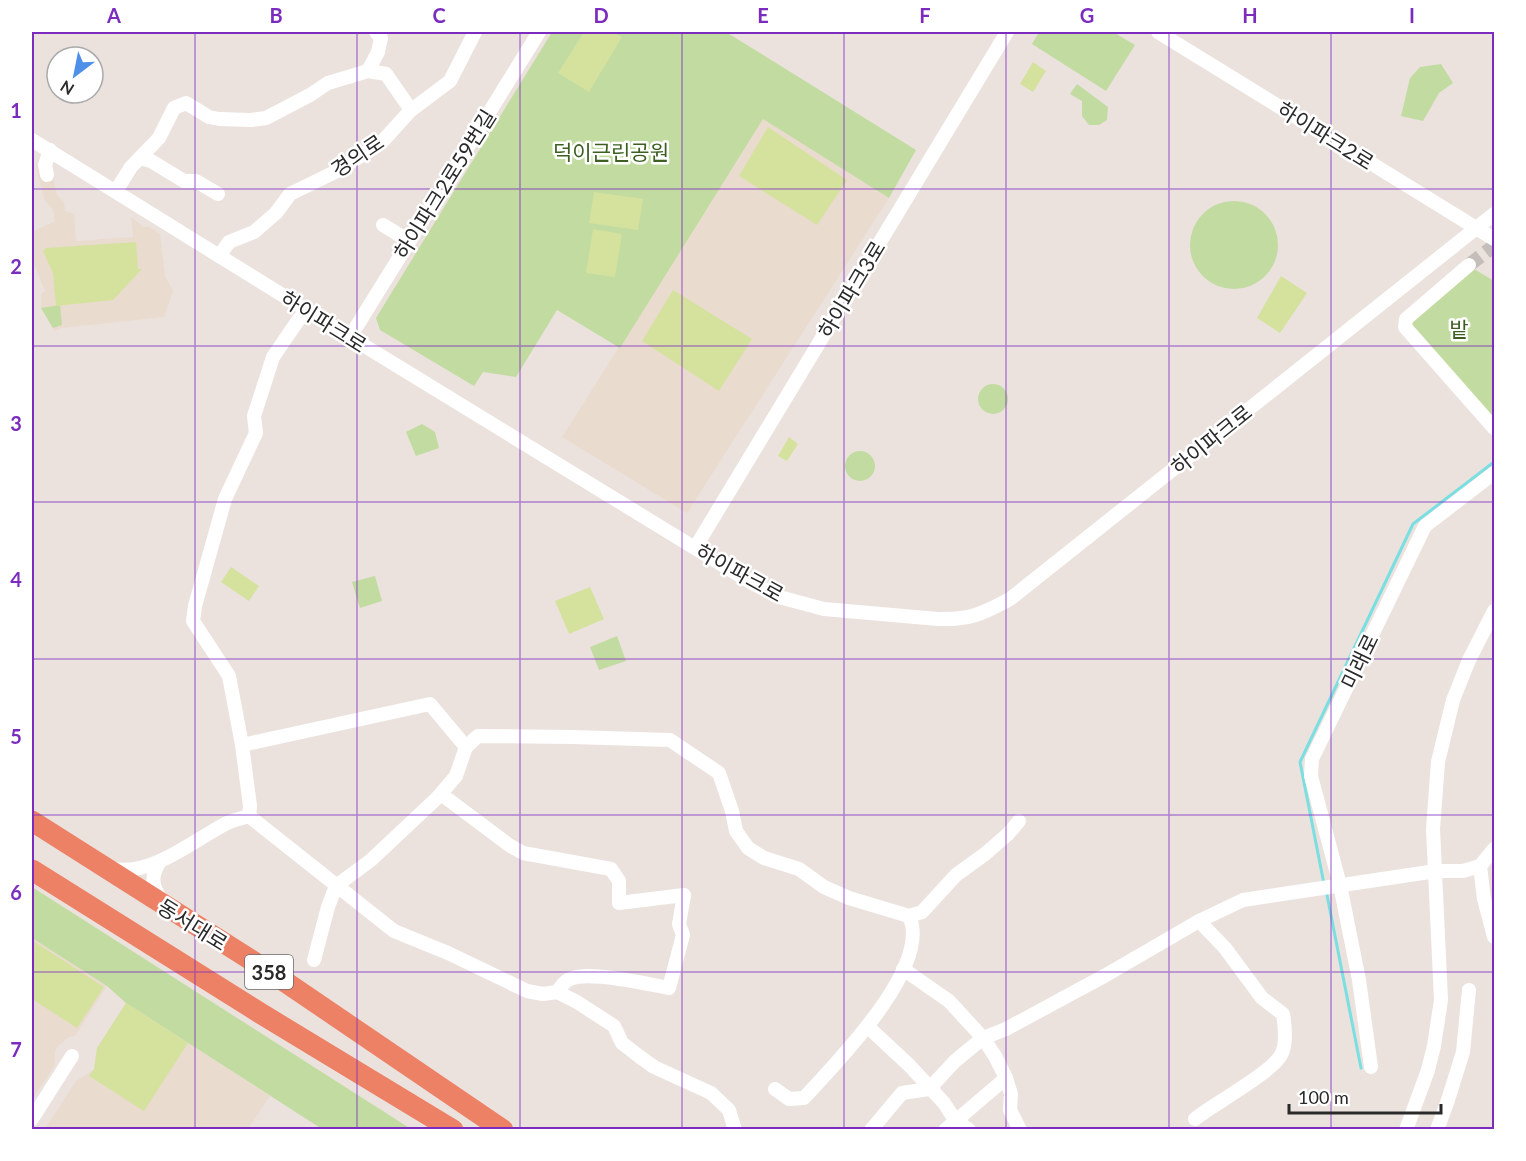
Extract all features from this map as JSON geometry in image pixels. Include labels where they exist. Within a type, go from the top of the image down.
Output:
[{"type":"highway","name":"동서대로","points":[[32,821],[281,979],[503,1130]]},
{"type":"highway","name":"동서대로","points":[[32,870],[260,1013],[453,1130]]},
{"type":"highway","points":[[281,979],[522,1130]]},
{"type":"highway","points":[[260,1013],[438,1130]]},
{"type":"street","points":[[368,71],[378,52],[381,38],[376,32]]},
{"type":"street","name":"경의로","points":[[219,256],[229,242],[254,231],[276,213],[290,194],[335,172],[381,143],[411,110],[450,81],[475,32]]},
{"type":"street","name":"하이파크3로","points":[[695,548],[1007,32]]},
{"type":"street","name":"하이파크2로","points":[[1158,32],[1494,239]]},
{"type":"street","name":"하이파크2로59번길","points":[[350,338],[536,34]]},
{"type":"street","points":[[116,191],[131,167],[159,138],[174,108],[186,103],[209,117],[219,119],[267,118],[328,83],[368,71],[386,74],[411,110]]},
{"type":"street","name":"하이파크로","points":[[32,140],[116,191],[159,226],[219,256],[752,583],[779,597],[811,607],[938,619],[980,615],[1010,599],[1062,560],[1494,214]]},
{"type":"street","points":[[46,175],[45,165],[50,150]]},
{"type":"street","points":[[140,158],[152,160],[184,181],[196,181],[218,195]]},
{"type":"street","points":[[383,225],[409,241]]},
{"type":"street","points":[[1469,266],[1406,319],[1405,327],[1494,428]]},
{"type":"street","points":[[249,816],[250,806],[242,745],[229,676],[193,621],[195,606],[225,499],[256,433],[254,416],[273,357],[299,319],[308,311]]},
{"type":"street","name":"미래로","points":[[1371,1067],[1359,981],[1311,776],[1312,759],[1425,526],[1494,473]]},
{"type":"street","points":[[1406,1130],[1428,1070],[1441,1000],[1433,829],[1438,762],[1453,700],[1469,660],[1494,611]]},
{"type":"street","points":[[242,745],[430,704],[466,747]]},
{"type":"street","points":[[314,960],[336,886],[371,860],[441,794],[456,776],[466,747],[478,736],[670,740],[719,772],[736,831],[748,848],[764,858],[800,869],[824,886],[849,898],[909,916],[922,912],[956,875],[985,854],[1019,821]]},
{"type":"street","points":[[441,794],[508,845],[523,853],[611,869],[620,881],[619,903],[684,895],[679,924],[683,935],[669,988],[620,978],[572,977],[557,992]]},
{"type":"street","points":[[99,864],[130,871],[160,861],[229,822],[249,816]]},
{"type":"street","points":[[249,816],[394,932],[448,953],[527,991],[543,994],[557,992],[577,1002],[614,1026],[622,1043],[654,1067],[711,1093],[729,1110],[735,1130]]},
{"type":"street","points":[[872,1130],[902,1093],[929,1089],[955,1061],[983,1038],[1006,1029],[1199,921],[1243,900],[1436,871],[1463,871],[1480,866],[1494,849]]},
{"type":"street","points":[[160,861],[153,872],[152,882],[155,891],[161,900],[178,914]]},
{"type":"street","points":[[1480,866],[1484,898],[1494,937]]},
{"type":"street","points":[[776,1089],[789,1099],[804,1098],[868,1027],[889,998],[903,969],[911,946],[914,926],[909,916]]},
{"type":"street","points":[[1195,1119],[1272,1067],[1282,1053],[1286,1029],[1283,1014],[1263,998],[1225,948],[1199,921]]},
{"type":"street","points":[[903,969],[949,1000],[983,1038],[1006,1077],[1011,1095],[1011,1110],[1020,1130]]},
{"type":"street","points":[[1437,1130],[1462,1052],[1469,990]]},
{"type":"street","points":[[868,1027],[909,1065],[944,1103],[950,1125]]},
{"type":"street","points":[[32,1119],[72,1056]]},
{"type":"street","points":[[950,1125],[1006,1077]]},
{"type":"street","points":[[950,1125],[969,1130]]},
{"type":"shaded area","points":[[763,119],[889,198],[687,513],[562,437]]},
{"type":"shaded area","points":[[36,166],[52,174],[57,195],[64,202],[65,211],[74,214],[76,241],[133,237],[131,217],[143,227],[149,227],[160,234],[165,276],[173,291],[164,317],[61,328],[55,331],[41,308],[41,294],[45,291],[32,259],[32,232],[55,221],[53,210],[44,199]]},
{"type":"shaded area","points":[[32,938],[107,986],[75,1036],[69,1037],[55,1051],[55,1065],[32,1100]]},
{"type":"shaded area","points":[[126,1003],[270,1096],[248,1129],[44,1130],[76,1081],[94,1069],[97,1048]]},
{"type":"green space","name":"덕이근린공원","points":[[552,32],[726,32],[916,150],[889,198],[763,119],[620,348],[557,310],[516,377],[483,372],[474,386],[380,330],[376,318]]},
{"type":"green space","points":[[584,32],[612,32],[622,37],[589,92],[558,73]]},
{"type":"green space","points":[[1039,32],[1113,32],[1135,45],[1106,91],[1032,44]]},
{"type":"green space","points":[[1033,62],[1046,71],[1033,92],[1020,84]]},
{"type":"green space","points":[[1441,64],[1453,83],[1439,93],[1423,121],[1401,116],[1410,78],[1420,67]]},
{"type":"green space","points":[[1077,84],[1108,107],[1107,120],[1099,125],[1089,125],[1082,116],[1082,101],[1070,94]]},
{"type":"green space","points":[[768,127],[847,180],[817,225],[739,176]]},
{"type":"green space","points":[[594,192],[643,199],[638,230],[589,223]]},
{"type":"green space","points":[[1225,201],[1243,201],[1259,208],[1271,220],[1278,236],[1278,254],[1271,270],[1259,282],[1243,289],[1225,289],[1209,282],[1197,270],[1190,254],[1190,236],[1197,220],[1209,208]]},
{"type":"green space","points":[[593,229],[622,234],[615,277],[586,273]]},
{"type":"green space","points":[[136,242],[138,269],[142,269],[113,300],[56,306],[53,273],[43,251],[46,248]]},
{"type":"green space","name":"밭","points":[[1474,269],[1494,281],[1494,420],[1409,325]]},
{"type":"green space","points":[[1281,276],[1307,293],[1280,333],[1257,318]]},
{"type":"green space","points":[[673,290],[752,339],[719,391],[642,341]]},
{"type":"green space","points":[[60,305],[62,325],[53,328],[41,308]]},
{"type":"green space","points":[[993,384],[1003,389],[1008,399],[1003,409],[993,414],[983,409],[978,399],[983,389]]},
{"type":"green space","points":[[422,424],[435,432],[439,448],[416,456],[406,432]]},
{"type":"green space","points":[[789,437],[798,444],[787,461],[778,456]]},
{"type":"green space","points":[[860,451],[871,455],[875,466],[871,477],[860,481],[849,477],[845,466],[849,455]]},
{"type":"green space","points":[[231,567],[259,586],[249,601],[221,582]]},
{"type":"green space","points":[[375,576],[382,601],[360,608],[352,582]]},
{"type":"green space","points":[[590,587],[604,619],[569,634],[555,601]]},
{"type":"green space","points":[[617,636],[626,661],[599,670],[590,647]]},
{"type":"green space","points":[[32,887],[411,1129],[322,1129],[126,1003],[107,986],[32,938]]},
{"type":"green space","points":[[32,940],[104,987],[77,1028],[32,999]]},
{"type":"green space","points":[[126,1003],[188,1043],[144,1111],[89,1076],[94,1069],[97,1048]]},
{"type":"waterway","points":[[1324,884],[1300,762],[1413,524],[1494,462]]},
{"type":"waterway","points":[[1326,890],[1361,1068]]},
{"type":"tunnel","points":[[1469,265],[1494,246]]}]
